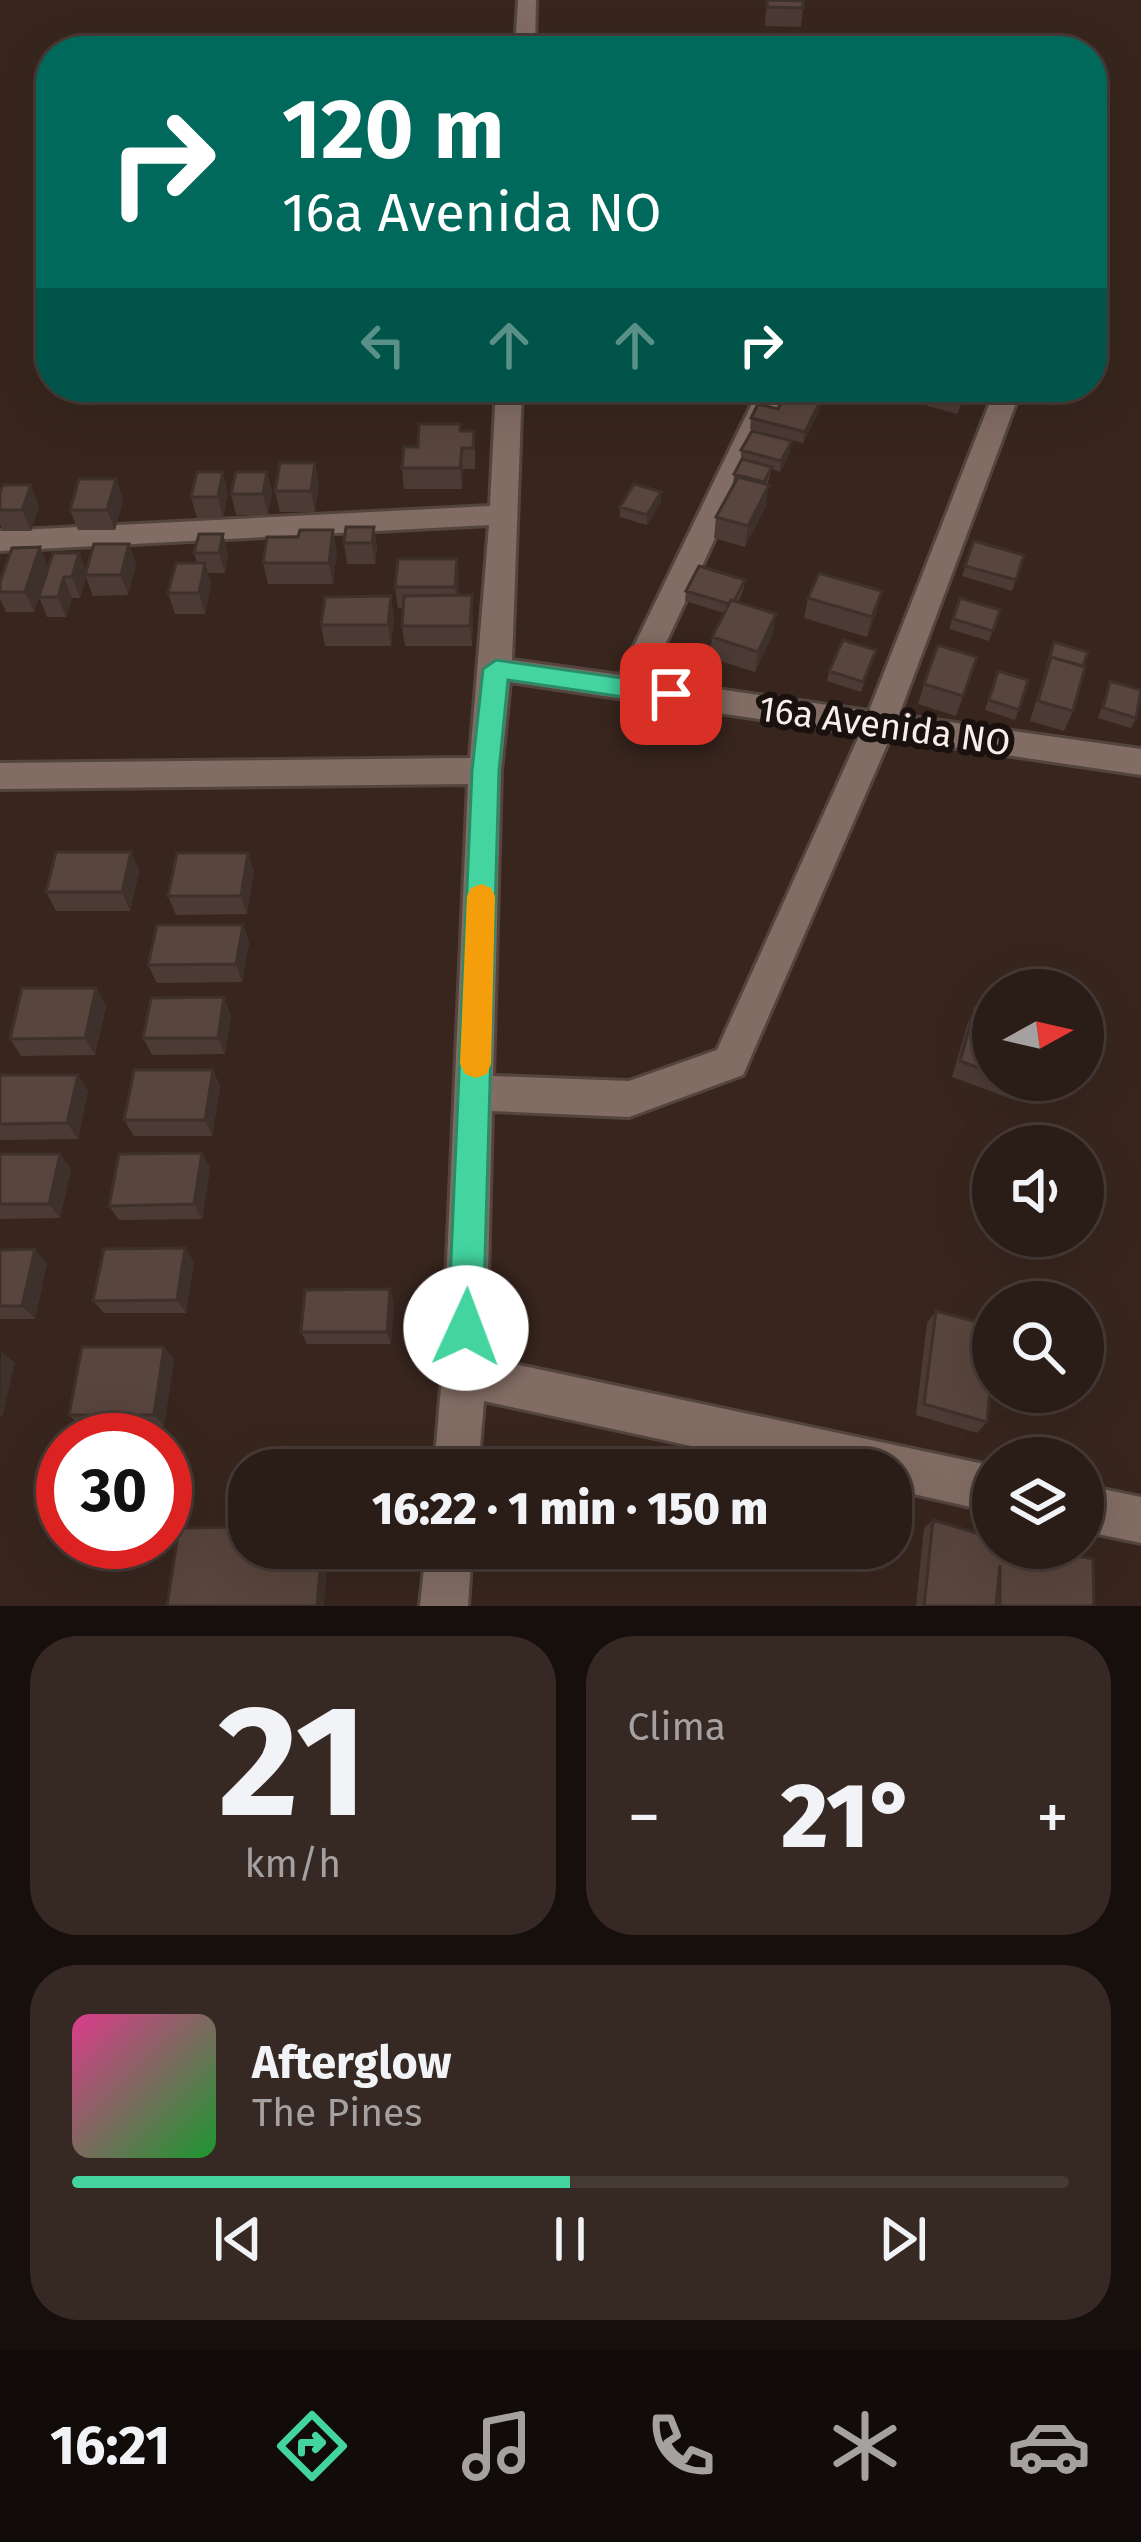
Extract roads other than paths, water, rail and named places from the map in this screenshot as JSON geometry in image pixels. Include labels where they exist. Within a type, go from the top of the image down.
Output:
[{"type":"street","points":[[526,36],[527,0]]},
{"type":"street","points":[[458,1449],[485,771],[496,669],[508,402]]},
{"type":"street","points":[[629,688],[766,402]]},
{"type":"street","points":[[475,1093],[629,1099],[730,1063],[880,724],[1003,402]]},
{"type":"street","points":[[0,541],[503,515]]},
{"type":"street","name":"16a Avenida NO","points":[[496,669],[1141,762]]},
{"type":"street","points":[[0,776],[485,771]]},
{"type":"street","points":[[464,1376],[972,1485]]},
{"type":"street","points":[[1104,1512],[1141,1520]]},
{"type":"street","points":[[444,1606],[447,1569]]}]
